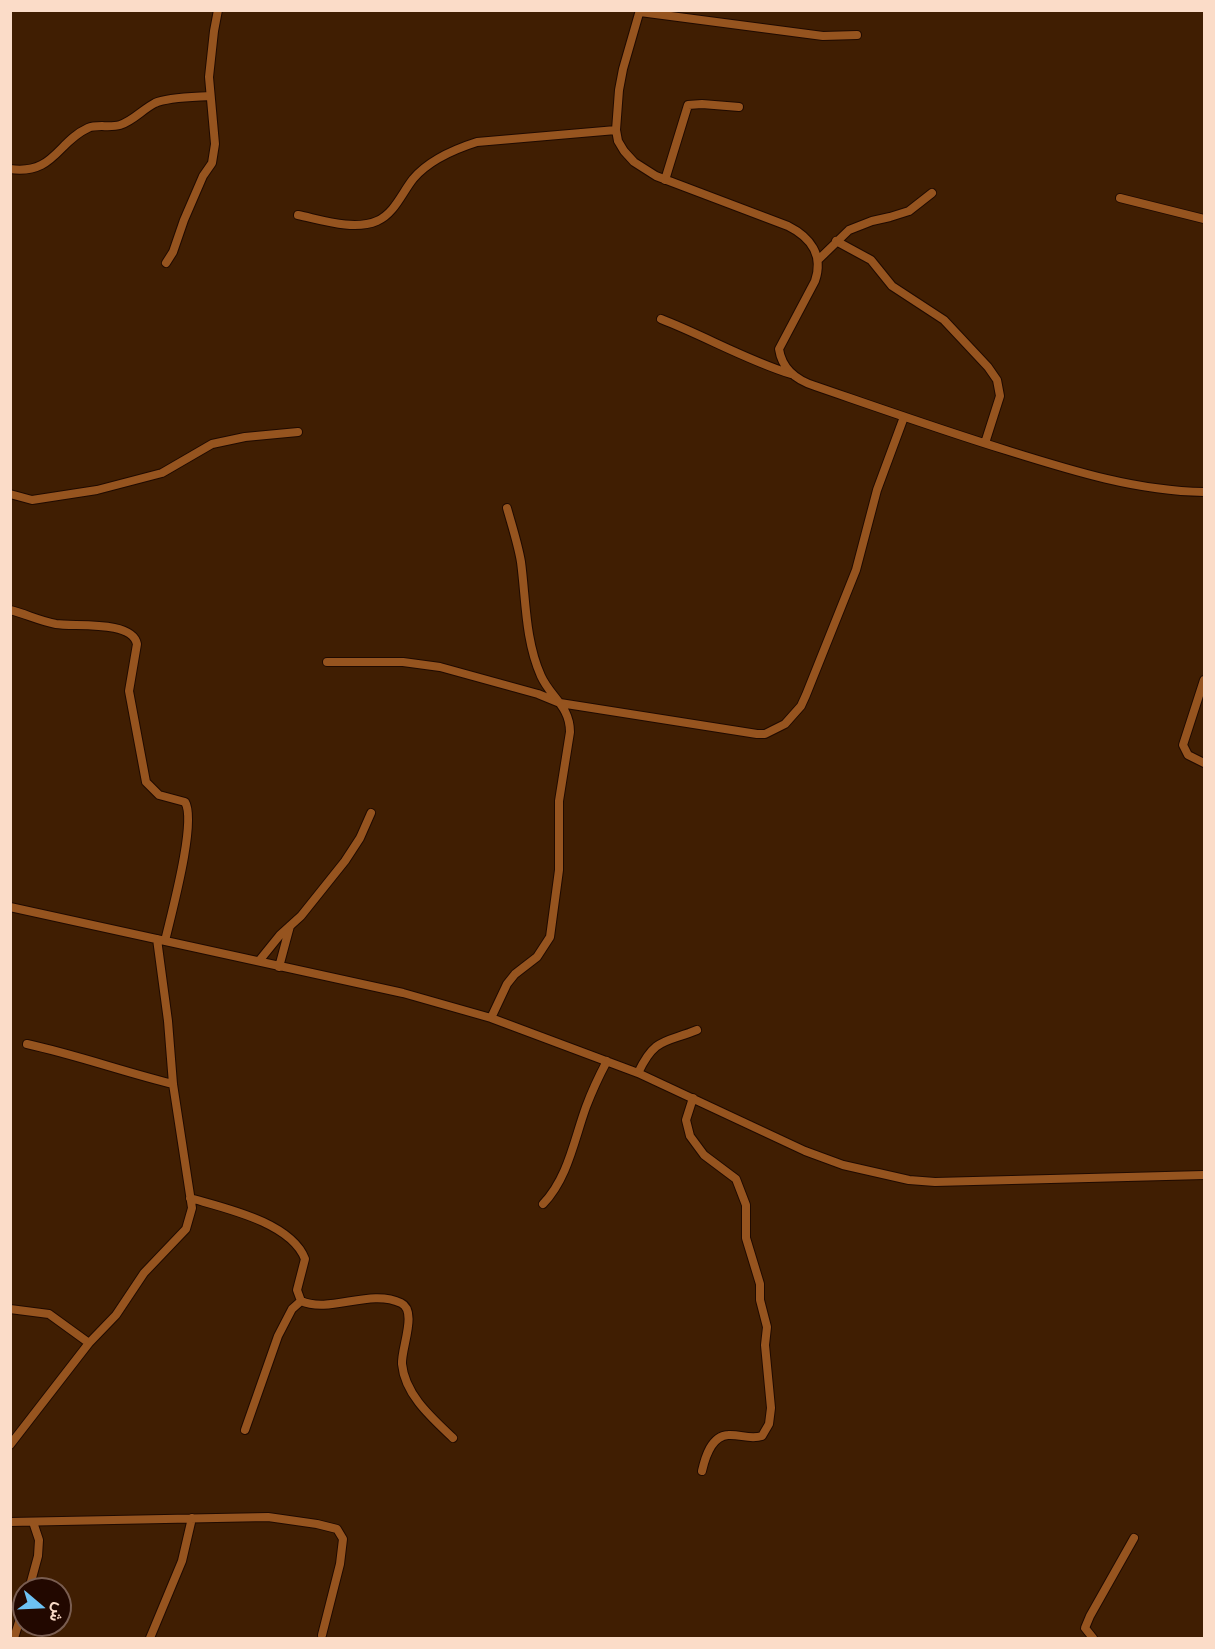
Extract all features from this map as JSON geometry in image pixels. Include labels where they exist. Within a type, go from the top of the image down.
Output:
[{"type":"street","points":[[166,263],[173,252],[203,176],[212,163],[215,144],[210,96],[211,58],[218,10]]},
{"type":"street","points":[[792,374],[781,361],[779,349],[819,270],[818,260],[810,242],[794,229],[665,180],[633,162],[618,141],[616,130],[623,69],[640,11],[823,36],[857,35]]},
{"type":"street","points":[[10,169],[26,171],[44,164],[79,134],[91,127],[121,125],[159,101],[210,96]]},
{"type":"street","points":[[665,180],[688,105],[739,107]]},
{"type":"street","points":[[298,215],[357,225],[375,222],[384,218],[394,207],[421,170],[463,147],[477,142],[616,130]]},
{"type":"street","points":[[818,260],[849,230],[909,211],[932,193]]},
{"type":"street","points":[[1120,198],[1204,219]]},
{"type":"street","points":[[836,241],[871,260],[892,286],[944,320],[988,367],[997,380],[1000,396],[985,443]]},
{"type":"street","points":[[661,319],[690,330],[729,351],[792,374],[808,384],[1065,469],[1147,487],[1204,492]]},
{"type":"street","points":[[327,662],[404,663],[440,667],[538,694],[560,703],[765,734],[785,724],[801,706],[806,695],[856,570],[877,490],[904,417]]},
{"type":"street","points":[[10,494],[33,500],[97,490],[162,473],[212,444],[245,437],[298,432]]},
{"type":"street","points":[[491,1018],[507,984],[515,974],[537,957],[550,937],[559,870],[560,801],[570,732],[567,712],[545,686],[532,650],[520,559],[507,508]]},
{"type":"street","points":[[10,610],[56,624],[128,631],[136,637],[137,644],[129,691],[147,782],[159,795],[185,802],[188,807],[188,827],[180,876],[161,940],[172,1084],[192,1208],[186,1229],[144,1273],[116,1315],[88,1343],[10,1445]]},
{"type":"street","points":[[1204,680],[1184,746],[1188,755],[1204,763]]},
{"type":"street","points":[[259,961],[290,925],[301,916],[345,861],[360,838],[371,813]]},
{"type":"street","points":[[10,907],[403,993],[491,1018],[638,1072],[805,1151],[843,1165],[909,1180],[1000,1181],[1204,1175]]},
{"type":"street","points":[[279,967],[290,925]]},
{"type":"street","points":[[638,1072],[646,1056],[658,1044],[697,1030]]},
{"type":"street","points":[[27,1044],[85,1058],[172,1084]]},
{"type":"street","points":[[543,1204],[560,1180],[586,1106],[607,1061]]},
{"type":"street","points":[[693,1098],[686,1120],[690,1136],[704,1155],[735,1179],[746,1205],[746,1238],[759,1284],[760,1300],[767,1327],[765,1345],[771,1408],[768,1424],[762,1436],[744,1438],[729,1435],[720,1438],[714,1442],[705,1457],[702,1471]]},
{"type":"street","points":[[190,1198],[254,1217],[274,1228],[298,1247],[305,1259],[297,1290],[301,1301]]},
{"type":"street","points":[[301,1301],[321,1304],[381,1299],[402,1303],[408,1308],[409,1316],[402,1363],[407,1382],[420,1405],[453,1438]]},
{"type":"street","points":[[245,1430],[278,1336],[292,1309],[301,1301]]},
{"type":"street","points":[[10,1309],[49,1314],[88,1343]]},
{"type":"street","points":[[10,1522],[268,1517],[337,1529],[343,1539],[340,1564],[322,1635]]},
{"type":"street","points":[[150,1638],[182,1561],[192,1518]]},
{"type":"street","points":[[32,1577],[38,1556],[39,1540],[33,1522]]},
{"type":"street","points":[[1093,1638],[1085,1628],[1134,1538]]}]
